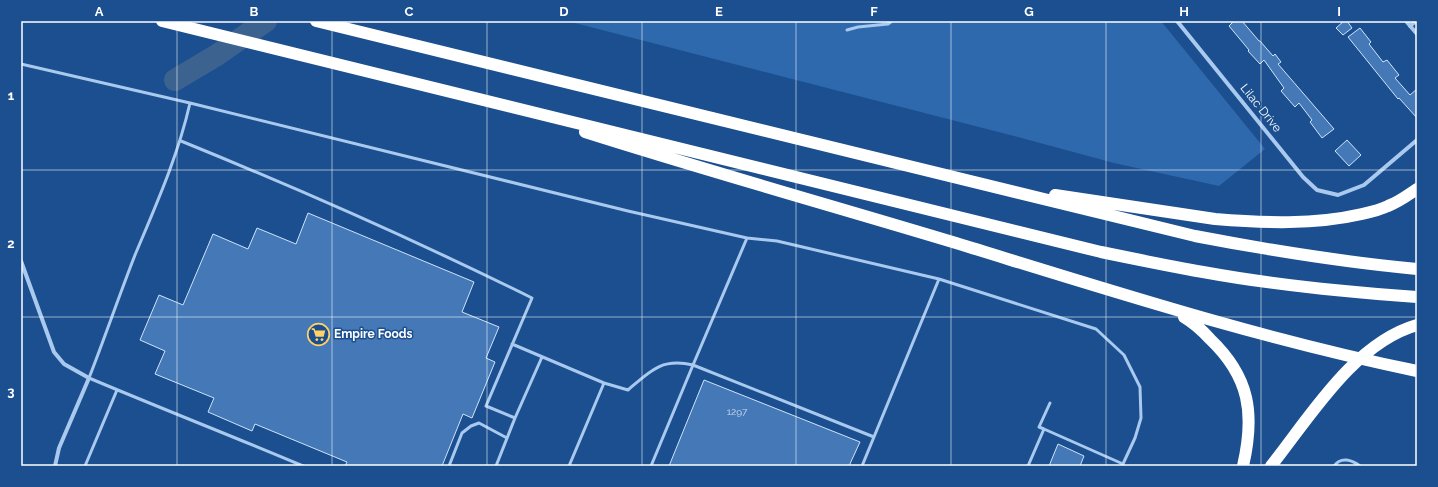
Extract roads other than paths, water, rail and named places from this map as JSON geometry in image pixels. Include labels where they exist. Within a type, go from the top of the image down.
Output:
[{"type":"highway","points":[[162,21],[1101,252],[1204,272],[1261,281],[1314,288],[1417,297]]},
{"type":"highway","points":[[316,21],[1195,236],[1307,256],[1362,264],[1417,269]]},
{"type":"highway","points":[[481,99],[652,153],[834,206],[1218,323],[1360,360],[1417,371]]},
{"type":"highway","points":[[978,183],[1216,219],[1261,222],[1315,221],[1354,216],[1388,207],[1417,189]]},
{"type":"highway","points":[[1165,307],[1198,327],[1230,360],[1240,378],[1244,387],[1250,424],[1248,444],[1243,466]]},
{"type":"highway","points":[[1271,466],[1346,371],[1375,346],[1390,336],[1417,326]]},
{"type":"street","name":"Lilac Drive","points":[[1177,21],[1303,177],[1317,190],[1338,196],[1364,185],[1417,140]]},
{"type":"street","points":[[1406,21],[1417,34]]},
{"type":"street","points":[[1410,26],[1416,21]]},
{"type":"street","points":[[21,261],[54,352],[64,364],[89,378],[59,448],[55,466]]},
{"type":"lane","points":[[848,30],[858,27],[888,24],[892,21]]},
{"type":"lane","points":[[21,64],[190,103],[628,211],[747,238],[777,242],[939,279],[1096,329],[1124,355],[1140,387],[1141,418],[1135,438],[1122,465],[1039,427],[1050,402]]},
{"type":"lane","points":[[190,103],[181,141],[170,172],[134,257],[89,378],[303,466]]},
{"type":"lane","points":[[181,141],[357,217],[479,272],[532,298],[486,406],[515,418]]},
{"type":"lane","points":[[650,466],[747,238]]},
{"type":"lane","points":[[862,466],[939,279]]},
{"type":"lane","points":[[512,344],[604,383],[628,390],[652,369],[664,364],[680,362],[693,365],[874,437]]},
{"type":"lane","points":[[496,466],[542,357]]},
{"type":"lane","points":[[569,466],[604,383]]},
{"type":"lane","points":[[85,466],[117,390]]},
{"type":"lane","points":[[449,466],[462,433],[471,426],[479,423],[507,438]]},
{"type":"lane","points":[[1028,466],[1044,429]]},
{"type":"lane","points":[[1334,466],[1335,463],[1343,460],[1351,460],[1360,466]]},
{"type":"waterway","points":[[175,80],[217,55],[266,21]]},
{"type":"place","name":"Empire Foods","points":[[319,334]]}]
